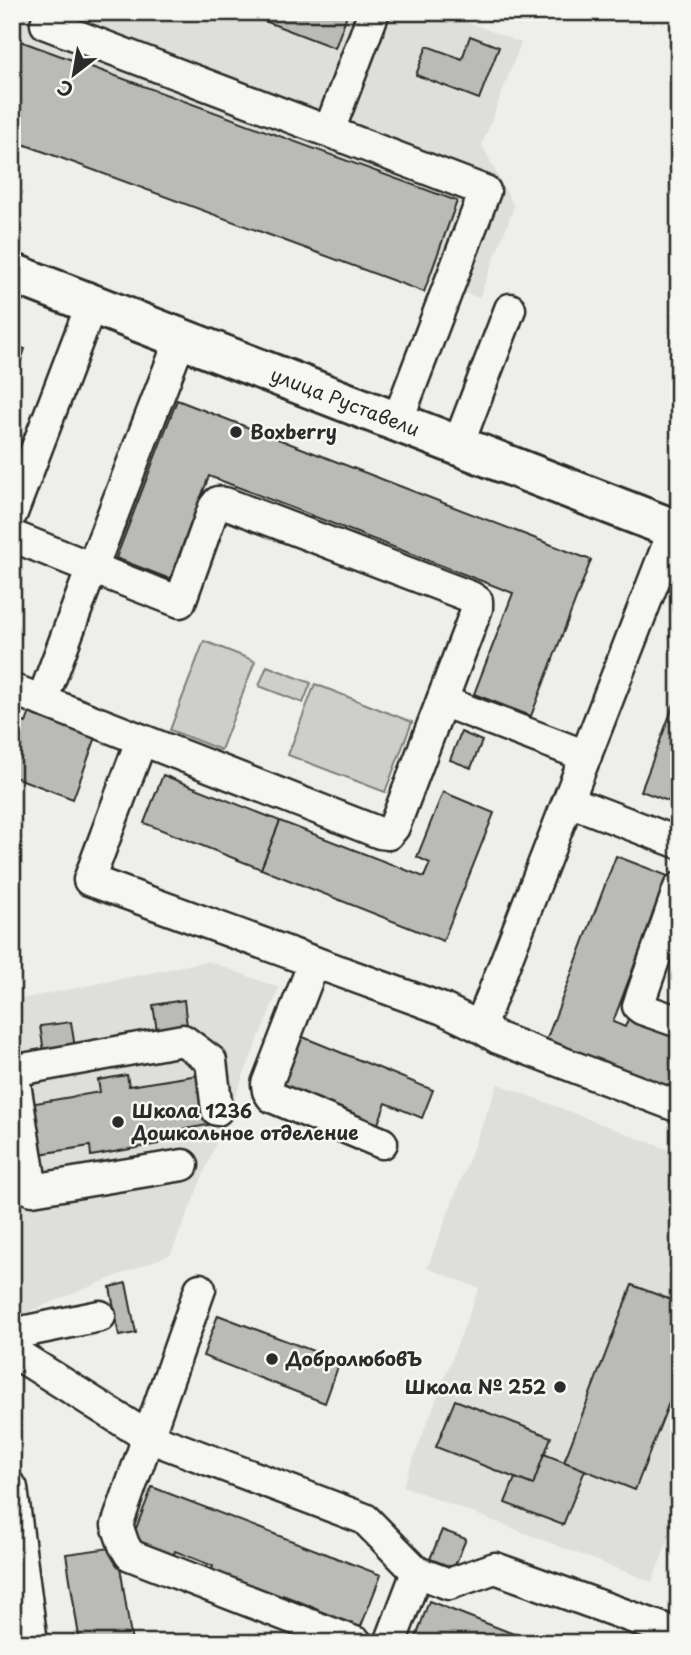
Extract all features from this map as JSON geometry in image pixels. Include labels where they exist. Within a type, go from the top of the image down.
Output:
[{"type":"main road","name":"улица Руставели","points":[[12,272],[676,530]]},
{"type":"lane","points":[[51,12],[47,24],[485,191],[397,422]]},
{"type":"lane","points":[[328,131],[374,12]]},
{"type":"lane","points":[[12,513],[92,303]]},
{"type":"lane","points":[[458,445],[510,309]]},
{"type":"lane","points":[[42,701],[181,338]]},
{"type":"lane","points":[[12,536],[180,602],[218,502],[477,601],[477,608],[394,827],[388,834],[380,834],[12,689]]},
{"type":"lane","points":[[480,1027],[676,530]]},
{"type":"lane","points":[[442,701],[586,756]]},
{"type":"lane","points":[[141,741],[89,880],[443,1009],[498,1038],[679,1107]]},
{"type":"lane","points":[[569,801],[679,843]]},
{"type":"lane","points":[[679,888],[638,1006],[679,1023]]},
{"type":"lane","points":[[314,962],[267,1084],[268,1091],[272,1097],[382,1143]]},
{"type":"lane","points":[[183,1164],[32,1190],[13,1071],[183,1040],[211,1061],[217,1110]]},
{"type":"lane","points":[[200,1289],[117,1525],[124,1545],[130,1555],[357,1643]]},
{"type":"lane","points":[[12,1334],[100,1315]]},
{"type":"lane","points":[[12,1351],[148,1437],[365,1519],[417,1572],[449,1584],[495,1568],[676,1634]]},
{"type":"lane","points":[[12,1488],[19,1594],[32,1643]]},
{"type":"lane","points":[[390,1643],[417,1572]]},
{"type":"shaded area","points":[[12,12],[442,12],[521,43],[482,145],[514,207],[479,298],[429,280],[424,292],[12,140]]},
{"type":"shaded area","points":[[204,641],[255,661],[221,750],[170,730]]},
{"type":"shaded area","points":[[267,666],[311,683],[303,703],[259,686]]},
{"type":"shaded area","points":[[315,684],[412,722],[385,792],[288,755]]},
{"type":"shaded area","name":"Школа 1236 Дошкольное отделение","points":[[208,961],[279,988],[171,1254],[23,1314],[12,1244],[12,1001]]},
{"type":"shaded area","name":"Школа № 252","points":[[498,1084],[679,1154],[679,1512],[652,1582],[403,1486],[479,1288],[427,1268]]},
{"type":"building","points":[[241,12],[348,12],[335,48]]},
{"type":"building","points":[[470,36],[499,47],[479,99],[416,75],[427,46],[462,59]]},
{"type":"building","points":[[12,38],[457,201],[424,292],[12,140]]},
{"type":"building","points":[[12,344],[25,349],[12,385]]},
{"type":"building","points":[[177,400],[591,560],[531,716],[474,694],[513,593],[209,476],[170,579],[116,558]]},
{"type":"building","points":[[679,691],[679,805],[641,791]]},
{"type":"building","points":[[30,712],[96,737],[73,799],[12,776],[12,717],[26,723]]},
{"type":"building","points":[[461,732],[482,741],[471,768],[450,760]]},
{"type":"building","points":[[163,775],[280,821],[261,869],[144,823]]},
{"type":"building","points":[[443,792],[494,813],[443,941],[261,869],[280,821],[424,877],[430,863],[417,857]]},
{"type":"building","points":[[616,856],[668,876],[613,1022],[625,1027],[628,1019],[679,1038],[679,1092],[546,1041]]},
{"type":"building","points":[[184,1000],[187,1026],[157,1031],[153,1005]]},
{"type":"building","points":[[71,1022],[75,1048],[44,1052],[40,1026]]},
{"type":"building","points":[[298,1035],[433,1090],[422,1118],[386,1103],[377,1126],[277,1086]]},
{"type":"building","points":[[127,1075],[129,1086],[199,1075],[208,1125],[157,1134],[159,1144],[91,1156],[90,1146],[39,1154],[30,1104],[100,1092],[98,1080]]},
{"type":"building","points":[[126,1283],[136,1333],[119,1336],[110,1287]]},
{"type":"building","points":[[632,1285],[679,1303],[679,1377],[635,1490],[564,1462]]},
{"type":"building","name":"ДобролюбовЪ","points":[[218,1315],[340,1361],[325,1403],[203,1356]]},
{"type":"building","points":[[455,1400],[551,1437],[533,1485],[436,1447]]},
{"type":"building","points":[[544,1454],[585,1470],[563,1525],[505,1503],[515,1478],[533,1485]]},
{"type":"building","points":[[152,1487],[381,1575],[358,1634],[315,1617],[318,1609],[283,1595],[280,1603],[210,1576],[213,1566],[175,1551],[172,1560],[130,1544]]},
{"type":"building","points":[[442,1530],[466,1539],[454,1568],[430,1559]]},
{"type":"building","points":[[117,1547],[132,1643],[80,1643],[66,1554]]},
{"type":"building","points":[[429,1601],[537,1643],[414,1643]]},
{"type":"place","name":"Boxberry","points":[[236,432]]},
{"type":"place","name":"Школа 1236 Дошкольное отделение","points":[[118,1122]]},
{"type":"place","name":"ДобролюбовЪ","points":[[272,1359]]},
{"type":"place","name":"Школа № 252","points":[[560,1387]]}]
